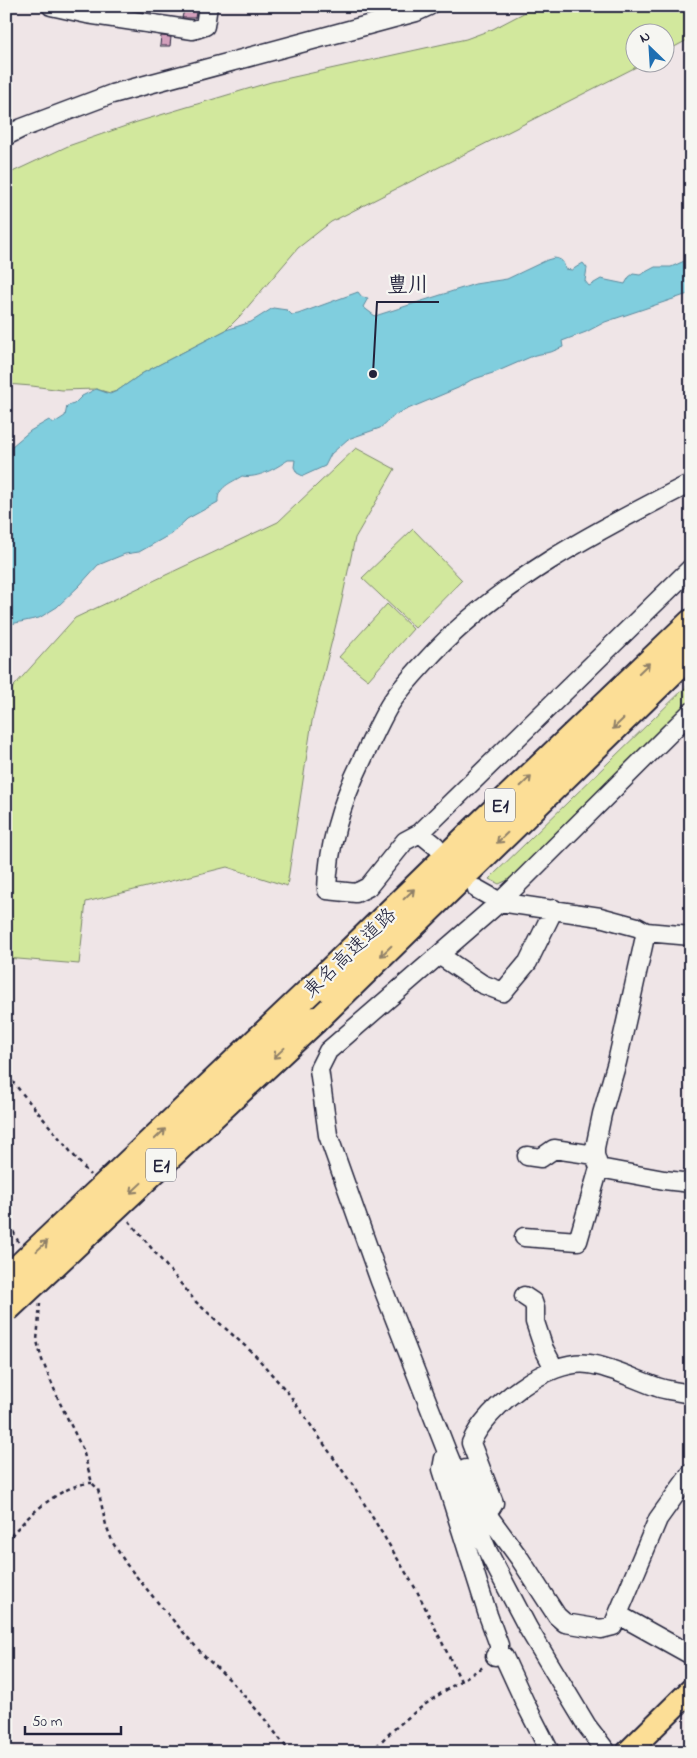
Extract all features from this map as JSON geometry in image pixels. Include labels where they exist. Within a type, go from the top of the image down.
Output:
[{"type":"highway","name":"東名高速道路","points":[[6,1280],[312,989],[480,824],[691,623]]},
{"type":"highway","name":"東名高速道路","points":[[6,1309],[315,1020],[691,654]]},
{"type":"main road","points":[[628,1752],[691,1690]]},
{"type":"street","points":[[51,6],[87,14],[193,30],[205,26],[208,6]]},
{"type":"street","points":[[6,136],[14,128],[112,94],[416,12],[429,6]]},
{"type":"street","points":[[691,482],[626,516],[539,568],[487,603],[444,641],[410,678],[390,705],[349,786],[332,841],[327,890],[356,893],[368,887],[405,840],[420,833],[691,568]]},
{"type":"street","points":[[607,1752],[587,1726],[524,1619],[488,1552],[380,1281],[328,1135],[319,1069],[328,1051],[500,902],[691,712]]},
{"type":"street","points":[[420,833],[436,846]]},
{"type":"street","points":[[477,889],[500,902],[600,917],[637,927],[646,932],[691,936]]},
{"type":"street","points":[[440,954],[482,984],[503,992],[528,962],[554,909]]},
{"type":"street","points":[[524,1237],[578,1241],[597,1162],[602,1114],[617,1062],[646,932]]},
{"type":"street","points":[[527,1156],[541,1158],[554,1149],[664,1180],[691,1183]]},
{"type":"street","points":[[524,1296],[533,1302],[535,1322],[544,1348],[554,1368]]},
{"type":"street","points":[[487,1514],[494,1503],[471,1443],[476,1432],[502,1403],[518,1390],[554,1368],[588,1363],[605,1367],[666,1390],[691,1395]]},
{"type":"street","points":[[447,1452],[455,1455],[463,1462],[487,1514],[520,1559],[557,1616],[565,1623],[601,1629],[613,1626],[658,1519],[691,1472]]},
{"type":"street","points":[[447,1452],[443,1460],[442,1469],[499,1645],[497,1654],[504,1657],[550,1752]]},
{"type":"street","points":[[619,1615],[691,1654]]},
{"type":"path","points":[[7,1075],[95,1181]]},
{"type":"path","points":[[6,1217],[21,1248]]},
{"type":"path","points":[[127,1219],[196,1302],[254,1354],[289,1394],[366,1507],[417,1591],[460,1681]]},
{"type":"path","points":[[40,1297],[38,1340],[42,1360],[83,1450],[92,1483],[98,1490],[106,1525],[113,1543],[127,1565],[203,1655],[263,1717],[290,1752]]},
{"type":"path","points":[[6,1542],[18,1527],[52,1498],[83,1483],[92,1483]]},
{"type":"path","points":[[371,1752],[382,1740],[436,1696],[486,1666],[497,1654]]},
{"type":"green space","points":[[537,6],[691,6],[691,38],[674,47],[674,22],[624,22],[624,72],[626,72],[331,222],[298,248],[226,330],[143,373],[117,391],[110,393],[96,389],[62,390],[6,384],[6,175],[68,146],[137,122],[271,82],[466,39],[493,29]]},
{"type":"green space","points":[[356,448],[395,469],[355,538],[312,721],[287,886],[227,867],[86,902],[79,964],[6,958],[6,695],[75,618],[278,522]]},
{"type":"green space","points":[[413,529],[462,580],[415,628],[362,578]]},
{"type":"green space","points":[[387,604],[413,629],[368,680],[339,657]]},
{"type":"green space","points":[[691,682],[691,702],[512,878],[499,884],[489,879]]},
{"type":"water","points":[[554,258],[562,261],[565,269],[572,270],[583,263],[587,268],[585,281],[589,286],[601,279],[625,284],[633,274],[640,275],[655,267],[671,267],[691,258],[691,293],[605,322],[562,341],[563,347],[551,352],[535,355],[496,372],[471,380],[458,388],[396,414],[380,428],[348,439],[331,454],[325,466],[303,476],[297,473],[294,467],[295,460],[288,460],[260,474],[248,477],[242,476],[222,489],[218,502],[187,519],[171,534],[139,552],[125,554],[98,565],[57,607],[39,618],[6,625],[6,451],[30,431],[49,420],[54,423],[65,416],[67,406],[74,404],[82,396],[96,389],[110,394],[117,391],[143,373],[226,330],[251,322],[273,308],[287,310],[292,315],[298,314],[358,292],[362,297],[368,298],[363,307],[375,316],[475,284],[507,279]]},
{"type":"building","points":[[185,6],[197,6],[195,18],[182,18]]},
{"type":"building","points":[[161,36],[171,37],[170,46],[160,46]]},
{"type":"place","name":"豊川","points":[[373,374]]}]
